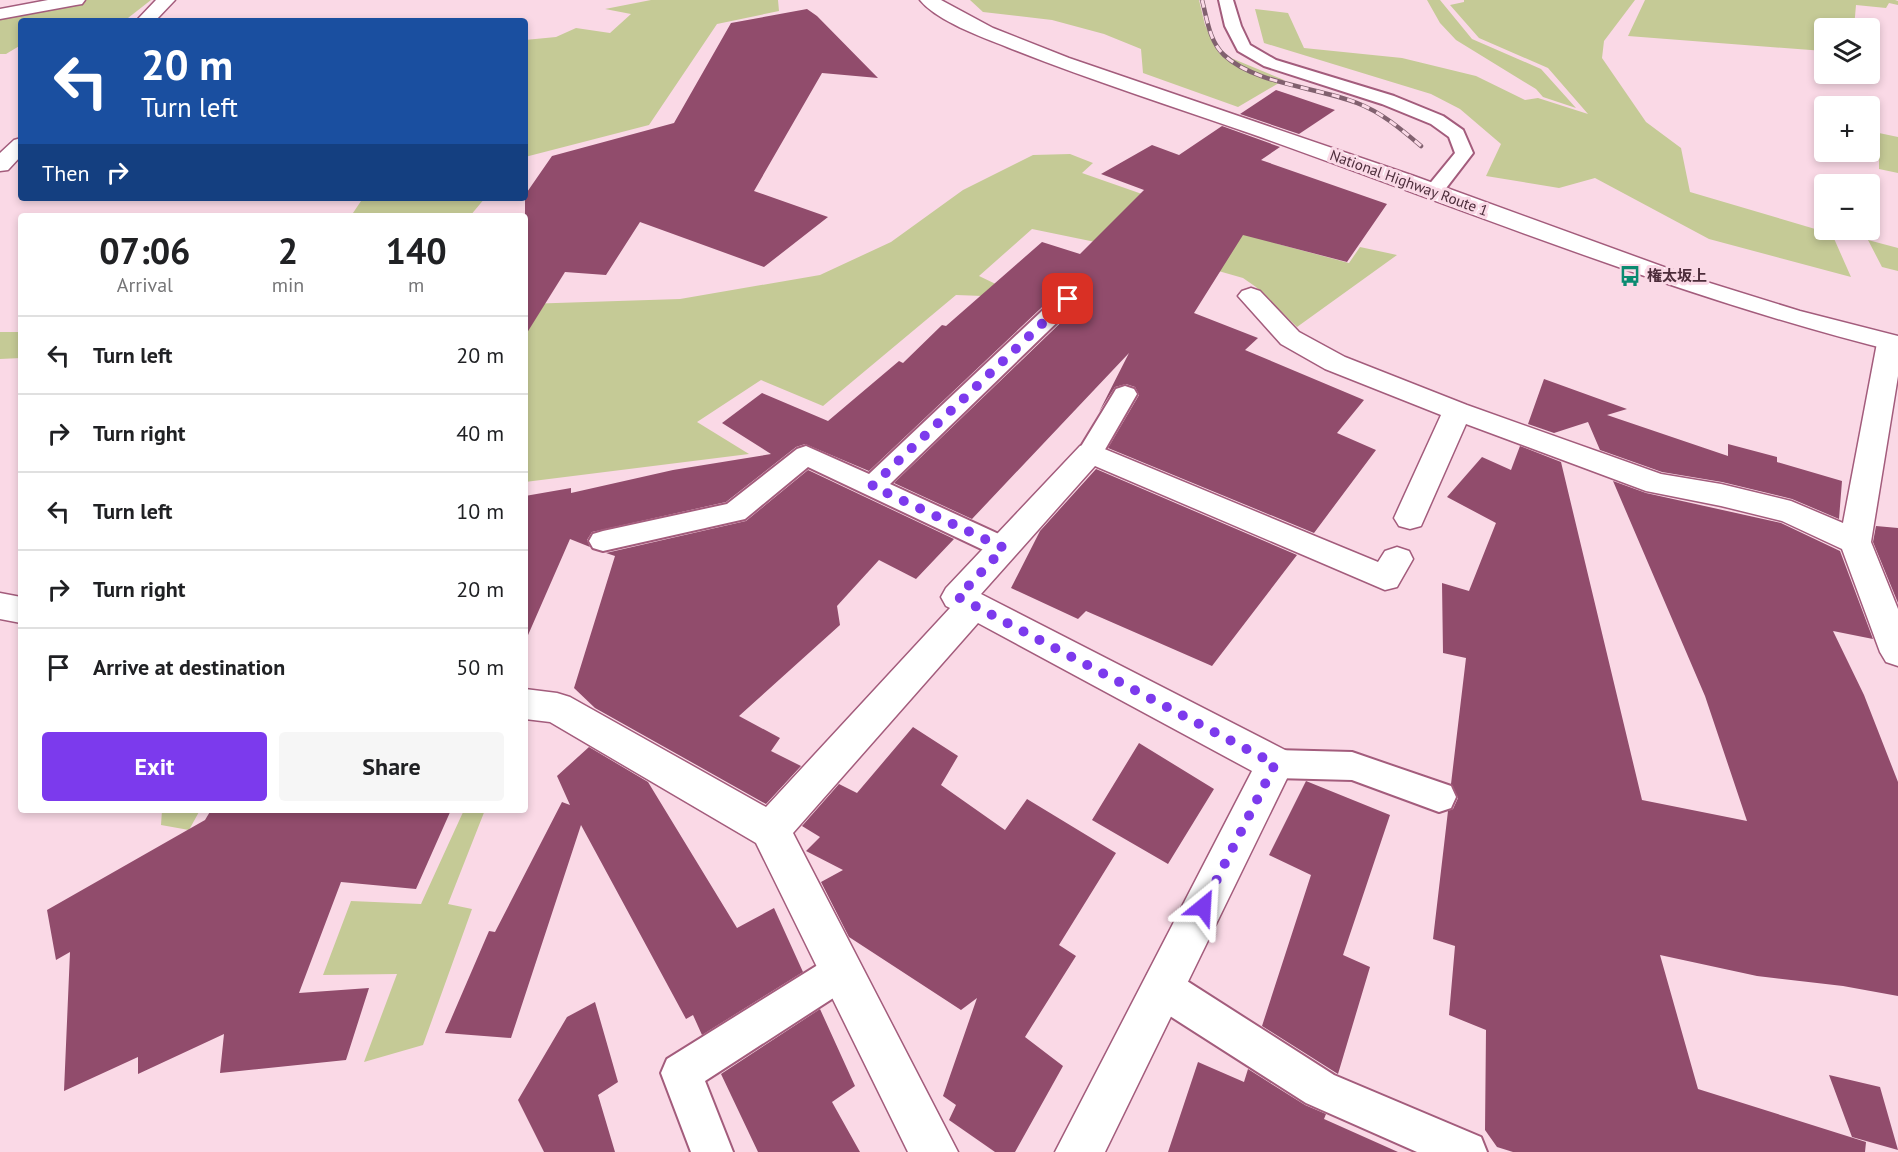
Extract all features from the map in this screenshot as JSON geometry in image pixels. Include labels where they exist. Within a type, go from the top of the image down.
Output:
[{"type":"main road","points":[[0,14],[76,0]]},
{"type":"main road","points":[[148,18],[166,0]]},
{"type":"main road","name":"National Highway Route 1","points":[[929,0],[950,14],[987,32],[1062,62],[1688,284],[1791,316],[1894,343]]},
{"type":"main road","points":[[0,165],[18,147]]},
{"type":"main road","points":[[1251,296],[1290,338],[1335,363],[1457,411],[1657,484],[1722,495],[1791,512],[1855,542]]},
{"type":"main road","points":[[1894,343],[1855,542],[1898,652]]},
{"type":"main road","points":[[1410,518],[1457,411]]},
{"type":"main road","points":[[1079,1152],[1275,764],[958,597],[1090,453],[1385,578],[1397,559]]},
{"type":"main road","points":[[0,606],[18,609]]},
{"type":"main road","points":[[770,830],[974,606]]},
{"type":"main road","points":[[528,704],[556,708],[770,830],[934,1152]]},
{"type":"lane","points":[[1226,0],[1233,26],[1244,48],[1270,63],[1388,100],[1437,120],[1457,134],[1464,153],[1433,192]]},
{"type":"lane","points":[[872,486],[1068,299]]},
{"type":"lane","points":[[1090,453],[1125,394]]},
{"type":"lane","points":[[603,541],[735,512],[806,455],[1004,548]]},
{"type":"lane","points":[[1275,764],[1352,766],[1439,797]]},
{"type":"lane","points":[[712,1152],[681,1073],[842,971]]},
{"type":"lane","points":[[1162,988],[1320,1089],[1466,1152]]},
{"type":"green space","points":[[87,0],[151,0],[128,18],[18,18],[18,47],[6,54],[0,54],[0,18]]},
{"type":"green space","points":[[651,0],[778,0],[779,11],[717,24],[649,125],[528,156],[528,40],[556,37],[576,28],[610,33],[631,14],[605,9]]},
{"type":"green space","points":[[970,0],[1199,0],[1205,25],[1219,53],[1284,80],[1238,107],[1143,73],[1141,49],[1104,34],[1052,20],[983,12]]},
{"type":"green space","points":[[1427,0],[1440,0],[1472,39],[1541,69],[1576,108],[1543,97],[1536,89],[1456,40],[1440,23]]},
{"type":"green space","points":[[1464,0],[1635,0],[1604,41],[1602,58],[1646,122],[1681,148],[1690,192],[1814,229],[1814,240],[1835,240],[1851,277],[1709,239],[1595,178],[1559,188],[1486,176],[1501,144],[1460,109],[1431,94],[1264,43],[1255,9],[1288,13],[1304,48],[1402,58],[1476,76],[1525,100],[1538,98],[1588,114],[1548,68],[1479,38],[1450,5],[1464,2]]},
{"type":"green space","points":[[1645,0],[1898,1],[1898,5],[1889,3],[1886,8],[1856,5],[1855,18],[1814,18],[1814,50],[1628,36]]},
{"type":"green space","points":[[1880,133],[1898,137],[1898,173],[1879,169]]},
{"type":"green space","points":[[1070,154],[1093,163],[1082,173],[1259,235],[1278,244],[1349,263],[1360,247],[1397,255],[1297,327],[1256,287],[1243,278],[1173,258],[1032,229],[979,276],[1002,287],[983,296],[956,295],[823,406],[761,380],[697,422],[749,454],[528,482],[528,304],[680,299],[820,275],[891,242],[963,190],[1033,155]]},
{"type":"green space","points":[[361,201],[482,201],[472,213],[353,213]]},
{"type":"green space","points":[[1868,240],[1898,248],[1898,271],[1882,267]]},
{"type":"green space","points":[[0,332],[18,332],[18,358],[0,359]]},
{"type":"green space","points":[[162,813],[198,813],[189,830],[161,825]]},
{"type":"green space","points":[[463,813],[484,813],[448,904],[472,909],[423,1045],[364,1062],[397,974],[323,975],[351,901],[421,904]]},
{"type":"building","points":[[807,9],[817,16],[878,78],[822,73],[754,191],[828,217],[764,267],[640,222],[606,275],[565,272],[528,331],[528,213],[525,213],[525,201],[528,201],[528,191],[552,156],[674,123],[731,23]]},
{"type":"building","points":[[1276,90],[1335,110],[1299,134],[1240,114]]},
{"type":"building","points":[[1222,126],[1280,147],[1261,160],[1387,204],[1347,262],[1243,235],[1194,313],[1258,338],[1245,350],[1364,400],[1337,433],[1376,450],[1314,533],[1108,448],[1139,395],[1135,387],[1126,384],[1115,387],[1099,412],[1129,353],[972,519],[894,483],[1078,306],[1081,300],[1078,293],[1067,290],[1058,292],[869,471],[805,444],[796,447],[726,502],[592,532],[587,540],[590,547],[570,539],[528,635],[528,495],[571,488],[571,493],[673,470],[771,454],[722,423],[762,393],[828,421],[899,361],[903,363],[942,325],[946,326],[1042,242],[1080,254],[1144,190],[1101,174],[1152,145],[1179,155]]},
{"type":"building","points":[[1544,379],[1627,409],[1607,415],[1728,456],[1728,444],[1777,457],[1777,462],[1842,481],[1839,519],[1792,499],[1722,482],[1662,472],[1600,450],[1588,422],[1554,433],[1528,424]]},
{"type":"building","points":[[1520,446],[1561,462],[1642,800],[1747,821],[1705,696],[1613,481],[1646,493],[1781,523],[1840,551],[1873,639],[1833,631],[1864,695],[1898,782],[1898,996],[1843,986],[1757,976],[1660,955],[1698,1089],[1866,1142],[1865,1152],[1513,1152],[1497,1147],[1485,1130],[1486,1030],[1449,1015],[1455,946],[1433,939],[1448,811],[1453,809],[1458,798],[1451,784],[1466,658],[1443,653],[1442,583],[1469,591],[1496,523],[1447,497],[1482,457],[1511,470]]},
{"type":"building","points":[[1096,469],[1297,555],[1212,666],[1086,611],[1078,619],[1011,588],[1040,531]]},
{"type":"building","points":[[808,470],[954,539],[916,579],[879,560],[837,606],[840,625],[739,716],[780,738],[771,751],[801,766],[766,804],[595,708],[574,688],[615,556],[606,553],[746,521]]},
{"type":"building","points":[[1876,526],[1898,528],[1898,603],[1873,542]]},
{"type":"building","points":[[913,727],[958,756],[941,785],[1005,830],[1027,799],[1116,853],[1059,945],[1076,956],[1025,1037],[1063,1066],[1015,1152],[995,1152],[949,1120],[956,1105],[943,1096],[977,998],[961,1010],[849,937],[821,882],[843,870],[806,851],[820,837],[802,826],[839,784],[857,793]]},
{"type":"building","points":[[1139,743],[1214,789],[1168,864],[1092,820]]},
{"type":"building","points":[[589,747],[648,782],[737,928],[774,908],[803,972],[702,1035],[693,1015],[686,1019],[581,825],[511,1038],[445,1033],[489,931],[495,932],[562,802],[570,805],[557,776]]},
{"type":"building","points":[[1306,781],[1390,815],[1343,955],[1370,967],[1338,1074],[1262,1026],[1311,875],[1269,855]]},
{"type":"building","points":[[209,813],[450,813],[416,889],[341,882],[299,993],[369,988],[346,1060],[220,1073],[224,1034],[138,1074],[138,1057],[64,1091],[70,952],[56,960],[47,910],[205,820]]},
{"type":"building","points":[[595,1002],[618,1082],[598,1095],[615,1152],[544,1152],[518,1100],[567,1017]]},
{"type":"building","points":[[820,1009],[855,1086],[832,1102],[860,1152],[758,1152],[721,1074]]},
{"type":"building","points":[[1198,1062],[1244,1082],[1248,1069],[1305,1105],[1326,1114],[1324,1119],[1398,1152],[1168,1152]]},
{"type":"building","points":[[1829,1075],[1880,1087],[1898,1150],[1852,1137]]},
{"type":"railway","points":[[1202,0],[1215,43],[1224,55],[1237,65],[1269,79],[1366,107],[1421,146]]},
{"type":"place","name":"権太坂上","points":[[1630,276]]},
{"type":"route","points":[[1068,299],[872,486],[1004,548],[958,597],[1275,764],[1203,907]]}]
